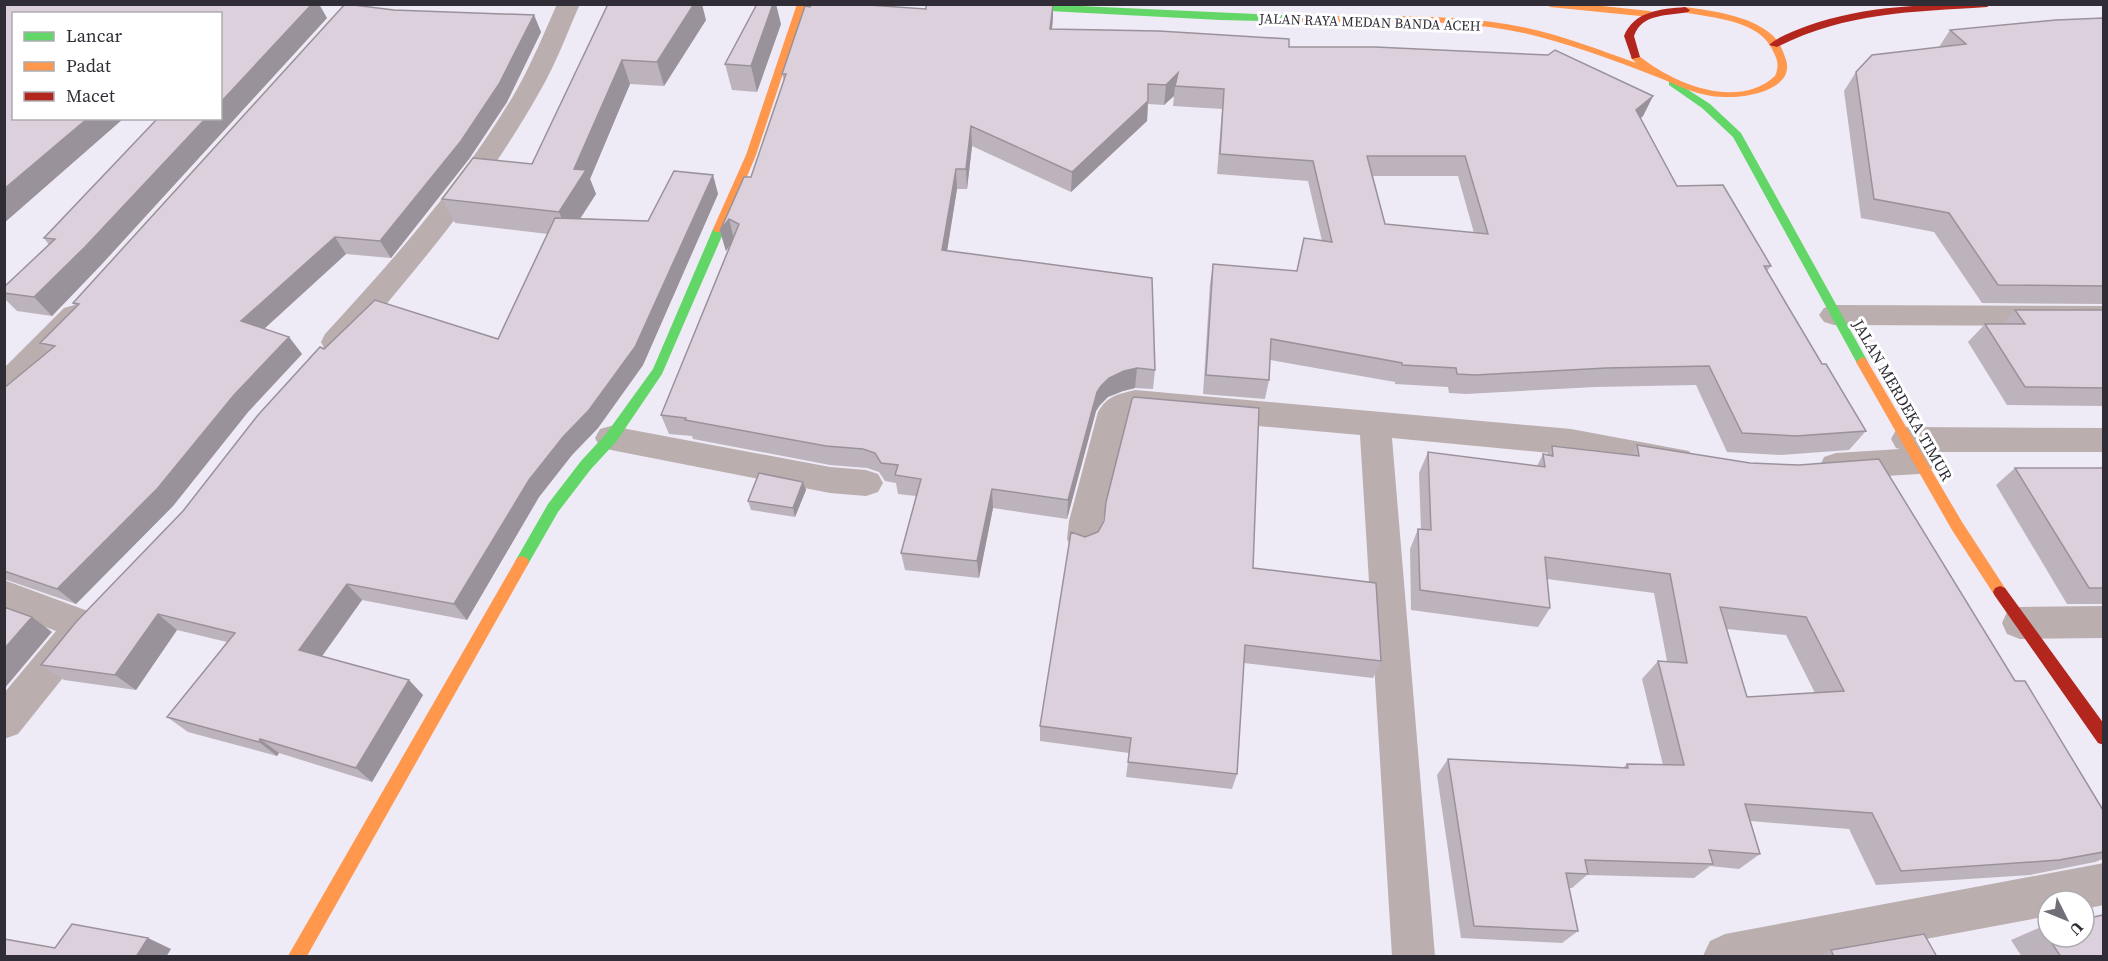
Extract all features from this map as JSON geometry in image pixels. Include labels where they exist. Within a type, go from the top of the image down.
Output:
[{"type":"main road","points":[[297,957],[553,508],[586,465],[611,438],[658,371],[751,155],[802,4]]},
{"type":"main road","name":"JALAN RAYA MEDAN BANDA ACEH","points":[[974,4],[1220,17],[1450,22],[1508,27],[1552,38],[1652,72]]},
{"type":"main road","points":[[1550,4],[1620,8],[1650,14]]},
{"type":"main road","points":[[1705,12],[1737,4]]},
{"type":"main road","points":[[1774,45],[1791,33],[1814,25],[1871,14],[1987,4]]},
{"type":"main road","points":[[1667,11],[1705,12],[1745,24],[1774,45],[1781,58],[1783,70],[1776,81],[1763,89],[1744,94],[1721,94],[1697,90],[1673,83],[1652,72],[1637,59],[1629,45],[1629,32],[1636,22],[1650,14],[1667,11]]},
{"type":"main road","name":"JALAN MERDEKA TIMUR","points":[[1673,83],[1706,106],[1737,135],[1834,315],[1957,526],[2020,622],[2103,738]]},
{"type":"street","points":[[314,365],[394,277],[480,166],[529,89],[569,4]]},
{"type":"street","points":[[4,388],[90,298]]},
{"type":"street","points":[[1834,315],[2103,316]]},
{"type":"street","points":[[1084,539],[1086,521],[1114,412],[1122,405],[1135,402],[1571,442],[1701,463]]},
{"type":"street","points":[[1375,424],[1414,957]]},
{"type":"street","points":[[611,438],[830,480],[866,483]]},
{"type":"street","points":[[1804,468],[1913,450],[2103,440]]},
{"type":"street","points":[[4,595],[91,617],[4,722]]},
{"type":"street","points":[[2020,622],[2103,622]]},
{"type":"street","points":[[1725,957],[1776,945],[2103,884]]},
{"type":"building","points":[[4,4],[312,4],[222,101],[222,12],[12,12],[12,120],[86,120],[4,189]]},
{"type":"building","points":[[345,4],[394,10],[534,15],[499,84],[461,141],[380,241],[335,237],[241,321],[289,337],[234,395],[157,489],[57,589],[4,571],[4,388],[55,346],[40,343],[79,304],[73,303]]},
{"type":"building","points":[[608,4],[694,4],[657,62],[622,60],[574,169],[586,170],[559,212],[442,199],[473,158],[532,164]]},
{"type":"building","points":[[757,4],[773,4],[751,66],[725,64]]},
{"type":"building","points":[[811,4],[853,4],[926,9],[926,4],[1053,4],[1050,29],[1159,31],[1289,39],[1289,47],[1375,47],[1548,55],[1555,50],[1653,96],[1636,110],[1677,186],[1723,185],[1771,266],[1764,266],[1822,364],[1826,364],[1866,431],[1796,436],[1742,433],[1709,366],[1457,374],[1456,368],[1402,365],[1402,363],[1271,339],[1269,380],[1206,375],[1213,264],[1297,271],[1304,238],[1332,242],[1313,161],[1220,154],[1224,89],[1175,86],[1178,73],[1166,85],[1148,84],[1148,101],[1072,172],[971,126],[966,169],[956,169],[942,250],[1152,278],[1155,370],[1137,368],[1124,371],[1109,378],[1101,386],[1097,392],[1068,500],[992,489],[977,561],[901,553],[921,479],[895,475],[898,465],[881,463],[875,453],[863,449],[826,446],[661,415],[739,224],[729,219],[720,231],[744,177],[751,177],[786,74],[782,74],[805,6],[810,7]],"holes":[[[1367,156],[1465,156],[1488,234],[1385,224]]]},
{"type":"building","points":[[2103,18],[2103,286],[1998,285],[1949,213],[1874,199],[1856,72],[1872,55],[1966,44],[1950,30]]},
{"type":"building","points":[[156,120],[204,120],[85,247],[34,297],[4,293],[4,287],[55,239],[44,238]]},
{"type":"building","points":[[674,171],[713,175],[635,347],[589,410],[563,437],[529,480],[454,604],[347,584],[299,650],[409,680],[356,768],[260,739],[259,742],[167,717],[235,633],[158,614],[115,675],[41,665],[76,622],[183,511],[258,415],[320,347],[324,349],[375,300],[498,339],[555,218],[648,221]]},
{"type":"building","points":[[2015,310],[2103,310],[2103,388],[2025,387],[1985,324],[2025,324]]},
{"type":"building","points":[[1134,397],[1259,408],[1253,568],[1376,583],[1381,661],[1245,645],[1237,774],[1128,762],[1131,738],[1040,726],[1071,532],[1085,537],[1098,532],[1104,521],[1106,502]]},
{"type":"building","points":[[1637,445],[1750,463],[1799,465],[1879,459],[2015,681],[2025,681],[2103,810],[2103,852],[2059,860],[1901,871],[1872,813],[1745,804],[1760,854],[1709,850],[1713,864],[1585,860],[1588,874],[1566,873],[1578,931],[1474,926],[1448,759],[1628,768],[1627,764],[1684,765],[1658,661],[1687,663],[1670,574],[1545,557],[1550,608],[1420,590],[1418,529],[1431,530],[1428,452],[1545,467],[1543,454],[1553,456],[1552,446],[1639,456]],"holes":[[[1720,607],[1806,617],[1844,691],[1747,697]]]},
{"type":"building","points":[[2015,468],[2103,468],[2103,588],[2089,588]]},
{"type":"building","points":[[759,473],[803,482],[793,508],[748,501]]},
{"type":"building","points":[[4,607],[32,617],[4,649]]},
{"type":"building","points":[[2103,915],[2103,957],[2061,957],[2056,949],[2096,949],[2096,916]]},
{"type":"building","points":[[72,924],[148,938],[136,957],[4,957],[4,939],[55,948]]},
{"type":"building","points":[[1924,934],[1937,957],[1834,957],[1831,950]]},
{"type":"traffic: fast","points":[[974,4],[1301,19]]},
{"type":"traffic: fast","points":[[1673,83],[1706,106],[1737,135],[1862,362]]},
{"type":"traffic: fast","points":[[522,562],[553,508],[586,465],[611,438],[658,371],[719,229]]},
{"type":"traffic: slow","points":[[719,229],[751,155],[802,4]]},
{"type":"traffic: slow","points":[[1550,4],[1650,14]]},
{"type":"traffic: slow","points":[[1635,57],[1664,78],[1702,92],[1742,94],[1760,90],[1779,77],[1782,60],[1777,47],[1768,37],[1742,22],[1685,10]]},
{"type":"traffic: slow","points":[[1301,19],[1430,20],[1507,27],[1562,40],[1652,72]]},
{"type":"traffic: slow","points":[[1862,362],[1957,526],[2000,592]]},
{"type":"traffic: slow","points":[[297,956],[522,562]]},
{"type":"traffic: jam","points":[[1774,45],[1824,23],[1851,17],[1878,12],[1987,4]]},
{"type":"traffic: jam","points":[[1635,57],[1629,36],[1637,22],[1652,15],[1685,10]]},
{"type":"traffic: jam","points":[[2000,592],[2104,738]]}]
